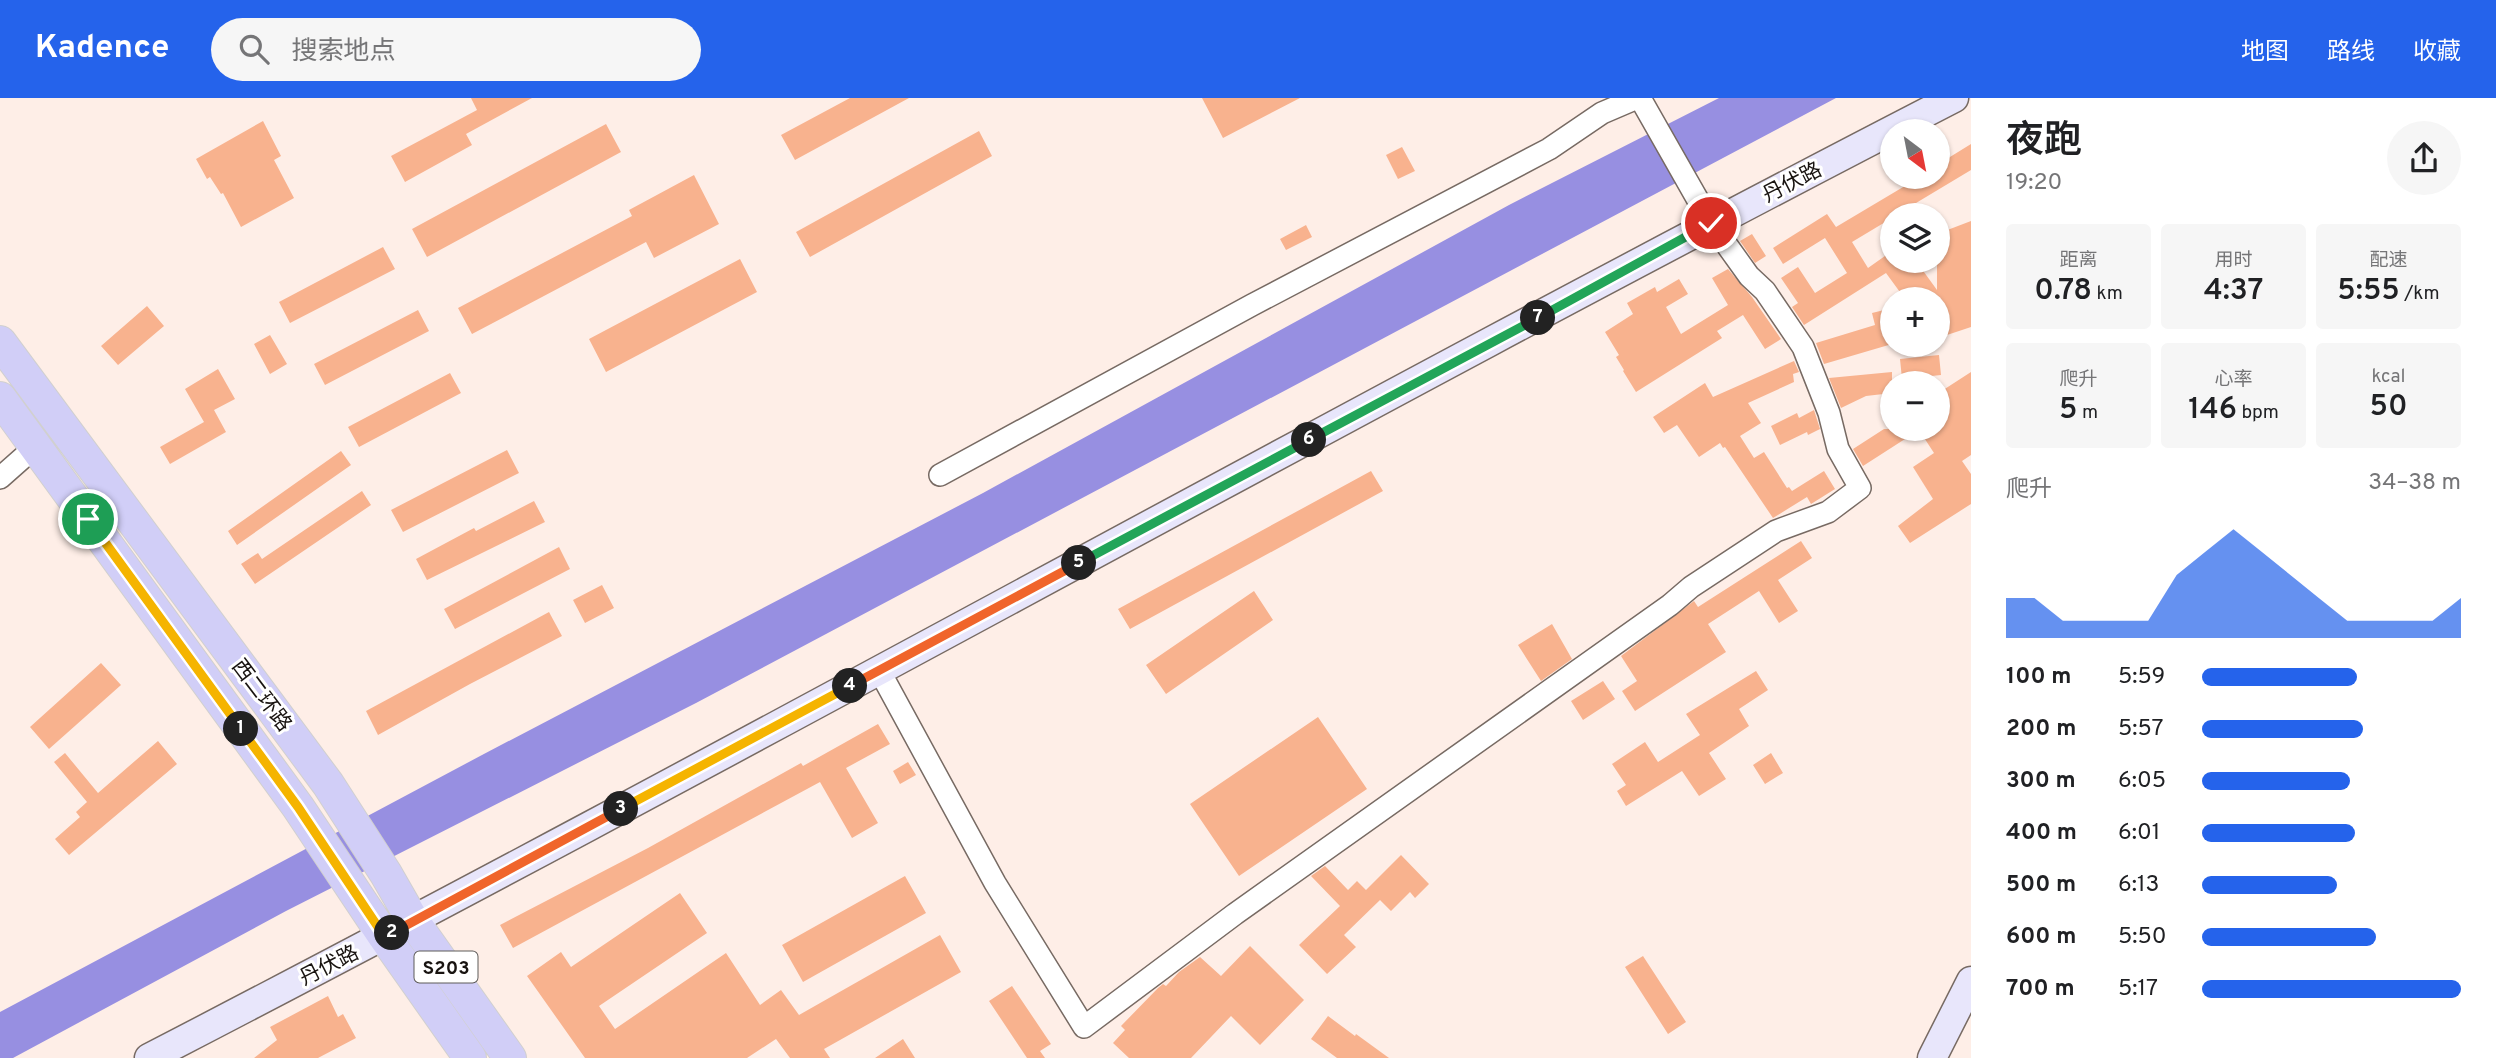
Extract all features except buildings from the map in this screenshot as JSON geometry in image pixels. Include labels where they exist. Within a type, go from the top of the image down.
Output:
[{"type":"main road","name":"丹伏路","points":[[149,1058],[414,921],[1711,223],[1954,98]]},
{"type":"main road","name":"西二环路","points":[[0,342],[328,783],[414,921],[510,1058]]},
{"type":"main road","name":"西二环路","points":[[0,398],[298,807],[470,1058]]},
{"type":"main road","points":[[1933,1058],[1971,981]]},
{"type":"street","points":[[879,670],[995,883],[1084,1027],[1247,906],[1670,605],[1691,587],[1776,531],[1828,512],[1860,488],[1838,449],[1829,413],[1803,347],[1765,291],[1749,276],[1711,223],[1641,102],[1602,113],[1549,149],[1252,305],[940,475]]},
{"type":"street","points":[[0,478],[35,447]]},
{"type":"shaded area","points":[[1719,98],[1836,98],[696,703],[286,911],[13,1058],[0,1058],[0,1012],[482,755],[983,493],[1509,205]]},
{"type":"route","points":[[88,519],[298,807],[384,936],[1711,223]]}]
